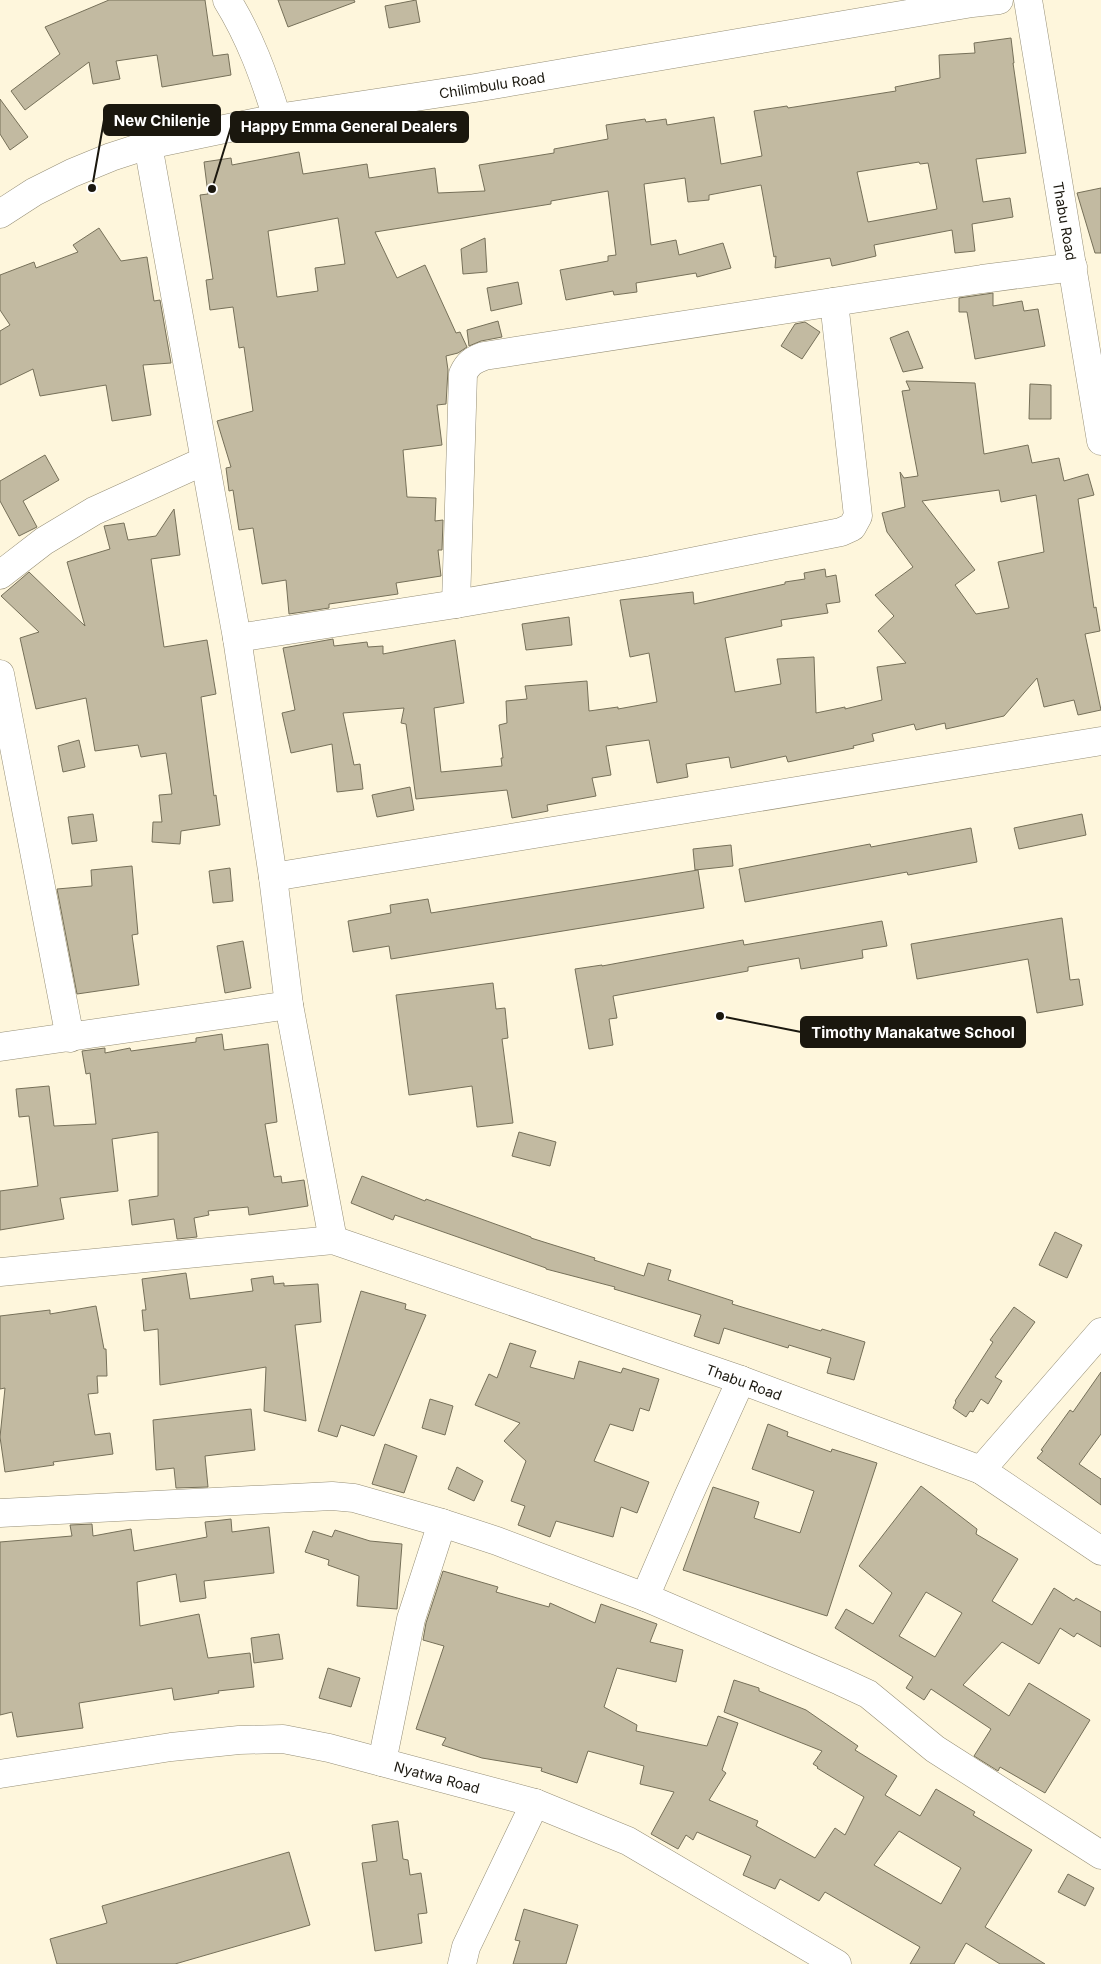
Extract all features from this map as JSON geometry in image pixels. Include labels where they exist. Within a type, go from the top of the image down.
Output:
[{"type":"street","points":[[226,0],[249,39],[264,76],[277,118]]},
{"type":"street","name":"Chilimbulu Road","points":[[0,214],[34,192],[72,174],[111,157],[148,145],[277,118],[475,88],[971,1],[999,0]]},
{"type":"street","name":"Thabu Road","points":[[1028,0],[1101,441]]},
{"type":"street","points":[[0,1272],[333,1240],[289,1005],[273,877],[237,638],[148,145]]},
{"type":"street","points":[[456,604],[463,374],[472,360],[484,356],[1073,267]]},
{"type":"street","points":[[237,638],[456,604],[651,570],[841,532],[852,527],[858,516],[834,302]]},
{"type":"street","points":[[0,575],[44,541],[94,511],[204,461]]},
{"type":"street","points":[[0,674],[70,1038]]},
{"type":"street","points":[[273,877],[1101,741]]},
{"type":"street","points":[[0,1047],[289,1005]]},
{"type":"street","name":"Thabu Road","points":[[333,1240],[741,1380],[981,1470],[1101,1551]]},
{"type":"street","points":[[981,1470],[1101,1332]]},
{"type":"street","points":[[645,1597],[741,1380]]},
{"type":"street","points":[[0,1513],[332,1496],[354,1498],[442,1523],[497,1541],[645,1597],[868,1694],[935,1748],[1101,1855]]},
{"type":"street","points":[[382,1762],[392,1705],[411,1619],[442,1523]]},
{"type":"street","name":"Nyatwa Road","points":[[0,1774],[171,1748],[239,1740],[283,1739],[329,1748],[535,1804],[628,1841],[837,1964]]},
{"type":"street","points":[[462,1964],[466,1947],[535,1804]]},
{"type":"building","points":[[109,0],[205,0],[213,56],[228,54],[231,75],[162,87],[157,55],[116,61],[120,79],[93,84],[89,62],[25,110],[11,91],[60,54],[45,27]]},
{"type":"building","points":[[278,0],[354,0],[355,2],[288,27]]},
{"type":"building","points":[[416,0],[420,22],[389,28],[385,6]]},
{"type":"building","points":[[1011,38],[1026,153],[976,159],[983,202],[1010,198],[1013,217],[972,224],[975,251],[955,253],[952,230],[874,245],[876,256],[832,266],[830,258],[775,268],[776,256],[774,257],[761,185],[709,195],[709,200],[688,202],[685,178],[644,184],[651,245],[676,240],[679,255],[723,243],[731,268],[697,277],[696,273],[636,283],[637,292],[614,295],[613,291],[566,300],[560,270],[608,261],[608,256],[616,255],[608,191],[551,201],[551,204],[375,232],[397,278],[425,265],[456,333],[460,332],[467,347],[458,353],[446,356],[448,370],[446,404],[437,405],[442,445],[403,450],[407,497],[436,498],[435,521],[443,520],[442,550],[438,550],[441,576],[396,583],[398,594],[329,604],[329,608],[289,614],[286,580],[262,584],[253,528],[239,530],[233,490],[229,491],[226,468],[231,467],[217,421],[253,411],[244,347],[239,348],[233,307],[210,310],[206,280],[213,279],[200,195],[208,194],[204,162],[231,158],[232,165],[299,152],[303,174],[367,164],[369,178],[435,168],[438,193],[485,191],[479,165],[554,153],[554,149],[608,139],[606,125],[645,119],[646,122],[666,119],[667,125],[714,117],[721,164],[762,156],[754,111],[787,106],[788,108],[896,91],[895,87],[940,78],[939,55],[975,53],[974,43]],"holes":[[[919,162],[920,164],[928,163],[937,209],[868,222],[857,172]],[[338,218],[345,264],[315,268],[318,291],[277,297],[268,231]]]},
{"type":"building","points":[[0,99],[28,137],[10,150],[0,134]]},
{"type":"building","points":[[1101,188],[1101,253],[1095,253],[1077,193]]},
{"type":"building","points":[[99,228],[121,261],[147,257],[154,301],[160,300],[171,363],[143,365],[151,415],[112,421],[106,385],[40,396],[33,369],[0,385],[0,331],[10,325],[0,310],[0,275],[34,262],[36,268],[78,252],[73,245]]},
{"type":"building","points":[[485,238],[487,272],[463,274],[461,249]]},
{"type":"building","points":[[518,282],[522,304],[491,311],[487,288]]},
{"type":"building","points":[[993,293],[993,306],[1022,301],[1024,311],[1038,309],[1045,346],[975,359],[967,312],[959,312],[959,298]]},
{"type":"building","points":[[498,321],[502,337],[481,341],[469,346],[467,330]]},
{"type":"building","points":[[805,322],[820,332],[802,359],[781,346],[795,324]]},
{"type":"building","points":[[908,331],[923,368],[903,372],[890,338]]},
{"type":"building","points":[[906,381],[975,383],[984,454],[1028,445],[1032,463],[1059,458],[1064,481],[1088,474],[1094,495],[1078,499],[1094,608],[1096,607],[1100,631],[1085,634],[1101,710],[1078,715],[1074,700],[1044,707],[1037,678],[1004,716],[946,729],[945,723],[916,730],[914,724],[872,734],[874,741],[853,746],[854,748],[788,762],[786,756],[731,768],[729,757],[686,764],[688,777],[657,783],[649,740],[606,746],[611,775],[592,778],[596,796],[547,805],[548,811],[512,818],[507,790],[416,799],[406,724],[401,723],[404,708],[343,713],[354,765],[360,764],[363,789],[337,792],[332,744],[291,753],[282,713],[295,710],[283,648],[333,639],[334,646],[367,642],[368,647],[383,646],[383,654],[455,640],[464,703],[434,708],[441,772],[502,766],[501,758],[503,758],[499,725],[507,723],[506,701],[527,699],[525,686],[587,681],[589,711],[618,707],[618,709],[657,702],[649,653],[630,657],[620,600],[693,592],[694,604],[805,579],[804,573],[825,569],[826,577],[836,575],[840,602],[826,604],[828,613],[781,620],[782,626],[725,638],[735,692],[781,684],[777,659],[814,657],[816,713],[845,707],[845,709],[882,700],[877,667],[906,663],[878,631],[894,616],[875,595],[913,567],[887,532],[882,513],[905,507],[900,472],[904,478],[918,476],[902,391],[910,390]],"holes":[[[999,490],[1001,502],[1036,495],[1044,552],[998,562],[1009,608],[976,614],[955,585],[975,570],[922,501]]]},
{"type":"building","points":[[1030,384],[1051,385],[1051,419],[1029,419]]},
{"type":"building","points":[[45,455],[59,480],[23,501],[37,527],[19,536],[0,501],[0,481]]},
{"type":"building","points":[[174,509],[180,555],[151,559],[164,647],[207,640],[216,694],[201,697],[214,796],[216,795],[220,825],[181,831],[180,844],[152,842],[153,822],[162,822],[159,795],[172,794],[166,753],[141,757],[138,745],[95,751],[86,698],[36,709],[20,638],[39,632],[1,596],[29,572],[85,626],[67,562],[110,549],[104,526],[124,523],[128,540],[156,536]]},
{"type":"building","points":[[569,617],[572,645],[526,650],[522,624]]},
{"type":"building","points":[[79,740],[85,767],[63,772],[58,746]]},
{"type":"building","points":[[410,787],[414,810],[377,817],[372,795]]},
{"type":"building","points":[[93,814],[97,841],[72,844],[68,817]]},
{"type":"building","points":[[1082,814],[1086,835],[1019,849],[1014,828]]},
{"type":"building","points":[[971,828],[977,862],[908,875],[907,872],[745,902],[739,869],[870,844],[871,847]]},
{"type":"building","points":[[731,845],[733,866],[695,870],[693,849]]},
{"type":"building","points":[[132,866],[138,934],[132,935],[139,985],[77,994],[57,889],[92,886],[91,870]]},
{"type":"building","points":[[230,868],[233,901],[213,903],[209,871]]},
{"type":"building","points":[[698,870],[704,908],[391,959],[389,946],[353,952],[348,921],[391,913],[390,905],[428,899],[431,913]]},
{"type":"building","points":[[1062,918],[1070,980],[1079,979],[1083,1005],[1037,1013],[1028,959],[917,979],[911,944]]},
{"type":"building","points":[[882,921],[887,946],[862,950],[863,958],[801,969],[799,958],[748,967],[748,971],[613,996],[617,1018],[609,1019],[613,1045],[589,1049],[575,969],[602,966],[743,940],[744,945]]},
{"type":"building","points":[[243,941],[251,988],[225,993],[217,946]]},
{"type":"building","points":[[493,983],[496,1009],[505,1008],[508,1038],[502,1039],[513,1123],[477,1127],[472,1086],[409,1095],[396,995]]},
{"type":"building","points":[[222,1034],[224,1050],[268,1044],[277,1122],[265,1124],[274,1177],[281,1176],[282,1183],[304,1180],[308,1206],[249,1215],[248,1207],[208,1211],[209,1215],[194,1218],[197,1237],[177,1239],[174,1219],[132,1225],[129,1200],[158,1196],[158,1132],[112,1139],[118,1191],[60,1198],[64,1219],[0,1230],[0,1191],[38,1186],[29,1116],[19,1117],[16,1089],[49,1086],[54,1126],[96,1124],[90,1073],[86,1074],[82,1051],[105,1048],[105,1053],[130,1048],[131,1051],[196,1042],[196,1038]]},
{"type":"building","points":[[519,1132],[556,1142],[550,1166],[512,1156]]},
{"type":"building","points":[[362,1176],[425,1201],[426,1199],[531,1238],[644,1276],[648,1263],[671,1270],[668,1280],[733,1301],[732,1304],[821,1331],[822,1329],[865,1342],[854,1380],[827,1373],[831,1358],[789,1345],[788,1348],[724,1328],[719,1344],[694,1336],[701,1315],[614,1289],[615,1287],[546,1269],[395,1215],[393,1220],[351,1203]]},
{"type":"building","points":[[1055,1232],[1082,1245],[1067,1278],[1039,1265]]},
{"type":"building","points":[[186,1273],[190,1299],[253,1291],[251,1279],[273,1276],[274,1284],[284,1283],[284,1286],[318,1284],[321,1322],[295,1325],[306,1421],[264,1411],[266,1367],[160,1385],[158,1329],[144,1331],[142,1310],[146,1310],[142,1279]]},
{"type":"building","points":[[361,1291],[406,1304],[405,1309],[426,1315],[374,1436],[341,1425],[337,1437],[318,1431]]},
{"type":"building","points":[[96,1306],[104,1349],[106,1349],[107,1376],[97,1376],[98,1393],[88,1394],[95,1435],[110,1433],[113,1454],[53,1462],[54,1465],[5,1472],[0,1437],[5,1388],[0,1389],[0,1316],[50,1310],[50,1314]]},
{"type":"building","points":[[1014,1307],[1035,1322],[995,1377],[1002,1381],[988,1404],[981,1399],[973,1412],[970,1411],[966,1417],[953,1408],[955,1401],[993,1342],[990,1340]]},
{"type":"building","points":[[510,1343],[536,1351],[530,1367],[574,1379],[579,1361],[621,1373],[623,1368],[659,1379],[649,1411],[640,1408],[633,1431],[610,1424],[594,1461],[649,1482],[637,1513],[621,1507],[613,1537],[556,1521],[550,1537],[518,1525],[525,1506],[511,1501],[526,1461],[504,1441],[520,1423],[475,1405],[489,1374],[497,1378]]},
{"type":"building","points":[[1101,1372],[1101,1434],[1079,1464],[1101,1479],[1101,1505],[1037,1458],[1070,1410],[1073,1412]]},
{"type":"building","points":[[430,1399],[453,1406],[445,1435],[422,1428]]},
{"type":"building","points":[[251,1409],[255,1450],[205,1456],[208,1487],[176,1488],[174,1468],[156,1470],[153,1420]]},
{"type":"building","points":[[768,1424],[788,1432],[787,1436],[831,1452],[832,1449],[877,1463],[827,1616],[683,1570],[713,1487],[759,1502],[754,1518],[800,1533],[814,1491],[752,1469]]},
{"type":"building","points":[[385,1444],[417,1456],[404,1493],[372,1484]]},
{"type":"building","points":[[457,1467],[483,1481],[474,1501],[448,1489]]},
{"type":"building","points":[[921,1486],[977,1529],[976,1534],[1018,1559],[992,1601],[1032,1625],[1054,1588],[1074,1601],[1076,1598],[1101,1612],[1101,1647],[1077,1633],[1074,1637],[1060,1628],[1039,1664],[1002,1642],[963,1685],[1009,1716],[1029,1683],[1090,1720],[1045,1793],[1000,1767],[998,1771],[974,1756],[991,1729],[931,1689],[924,1700],[906,1688],[913,1677],[835,1628],[846,1609],[873,1624],[892,1593],[859,1566]],"holes":[[[926,1592],[962,1613],[935,1657],[899,1636]]]},
{"type":"building","points":[[231,1519],[232,1532],[269,1527],[274,1573],[204,1581],[206,1598],[180,1602],[176,1574],[137,1582],[140,1626],[199,1614],[208,1658],[250,1653],[254,1687],[218,1691],[219,1693],[174,1700],[172,1688],[79,1703],[83,1728],[17,1737],[12,1712],[0,1715],[0,1542],[72,1536],[70,1525],[92,1524],[93,1536],[131,1529],[134,1551],[207,1537],[205,1522]]},
{"type":"building","points":[[335,1530],[370,1541],[402,1544],[397,1609],[357,1606],[359,1576],[328,1565],[329,1560],[305,1552],[313,1531],[332,1537]]},
{"type":"building","points":[[443,1571],[498,1587],[496,1592],[549,1607],[550,1603],[595,1623],[601,1604],[657,1624],[650,1642],[683,1650],[676,1682],[617,1668],[604,1707],[637,1725],[636,1731],[707,1746],[718,1716],[738,1723],[722,1770],[726,1773],[709,1800],[758,1821],[756,1826],[815,1858],[835,1828],[845,1835],[864,1797],[813,1764],[822,1751],[724,1712],[734,1680],[759,1688],[759,1691],[806,1710],[858,1746],[855,1750],[897,1776],[885,1795],[920,1816],[936,1789],[975,1812],[973,1815],[1032,1850],[985,1927],[1045,1964],[1000,1964],[966,1943],[954,1964],[910,1964],[920,1947],[825,1892],[819,1901],[780,1879],[775,1889],[743,1875],[751,1856],[697,1832],[693,1840],[686,1835],[678,1849],[651,1834],[674,1792],[640,1784],[644,1766],[588,1751],[577,1783],[541,1771],[542,1768],[482,1758],[442,1745],[446,1738],[416,1729],[444,1646],[423,1640],[426,1623]],"holes":[[[899,1831],[961,1868],[941,1904],[874,1865]]]},
{"type":"building","points":[[279,1634],[283,1659],[254,1663],[251,1638]]},
{"type":"building","points":[[328,1668],[360,1678],[351,1707],[319,1698]]},
{"type":"building","points":[[398,1821],[403,1859],[408,1860],[410,1875],[421,1873],[427,1913],[418,1914],[422,1943],[375,1951],[362,1863],[377,1861],[372,1825]]},
{"type":"building","points":[[289,1852],[310,1925],[175,1964],[57,1964],[50,1939],[107,1923],[102,1906]]},
{"type":"building","points":[[1068,1874],[1094,1888],[1085,1906],[1058,1892]]},
{"type":"building","points":[[524,1909],[578,1925],[566,1964],[513,1964],[520,1941],[515,1940]]},
{"type":"place","name":"New Chilenje","points":[[92,188]]},
{"type":"place","name":"Happy Emma General Dealers","points":[[212,189]]},
{"type":"place","name":"Timothy Manakatwe School","points":[[720,1016]]}]
